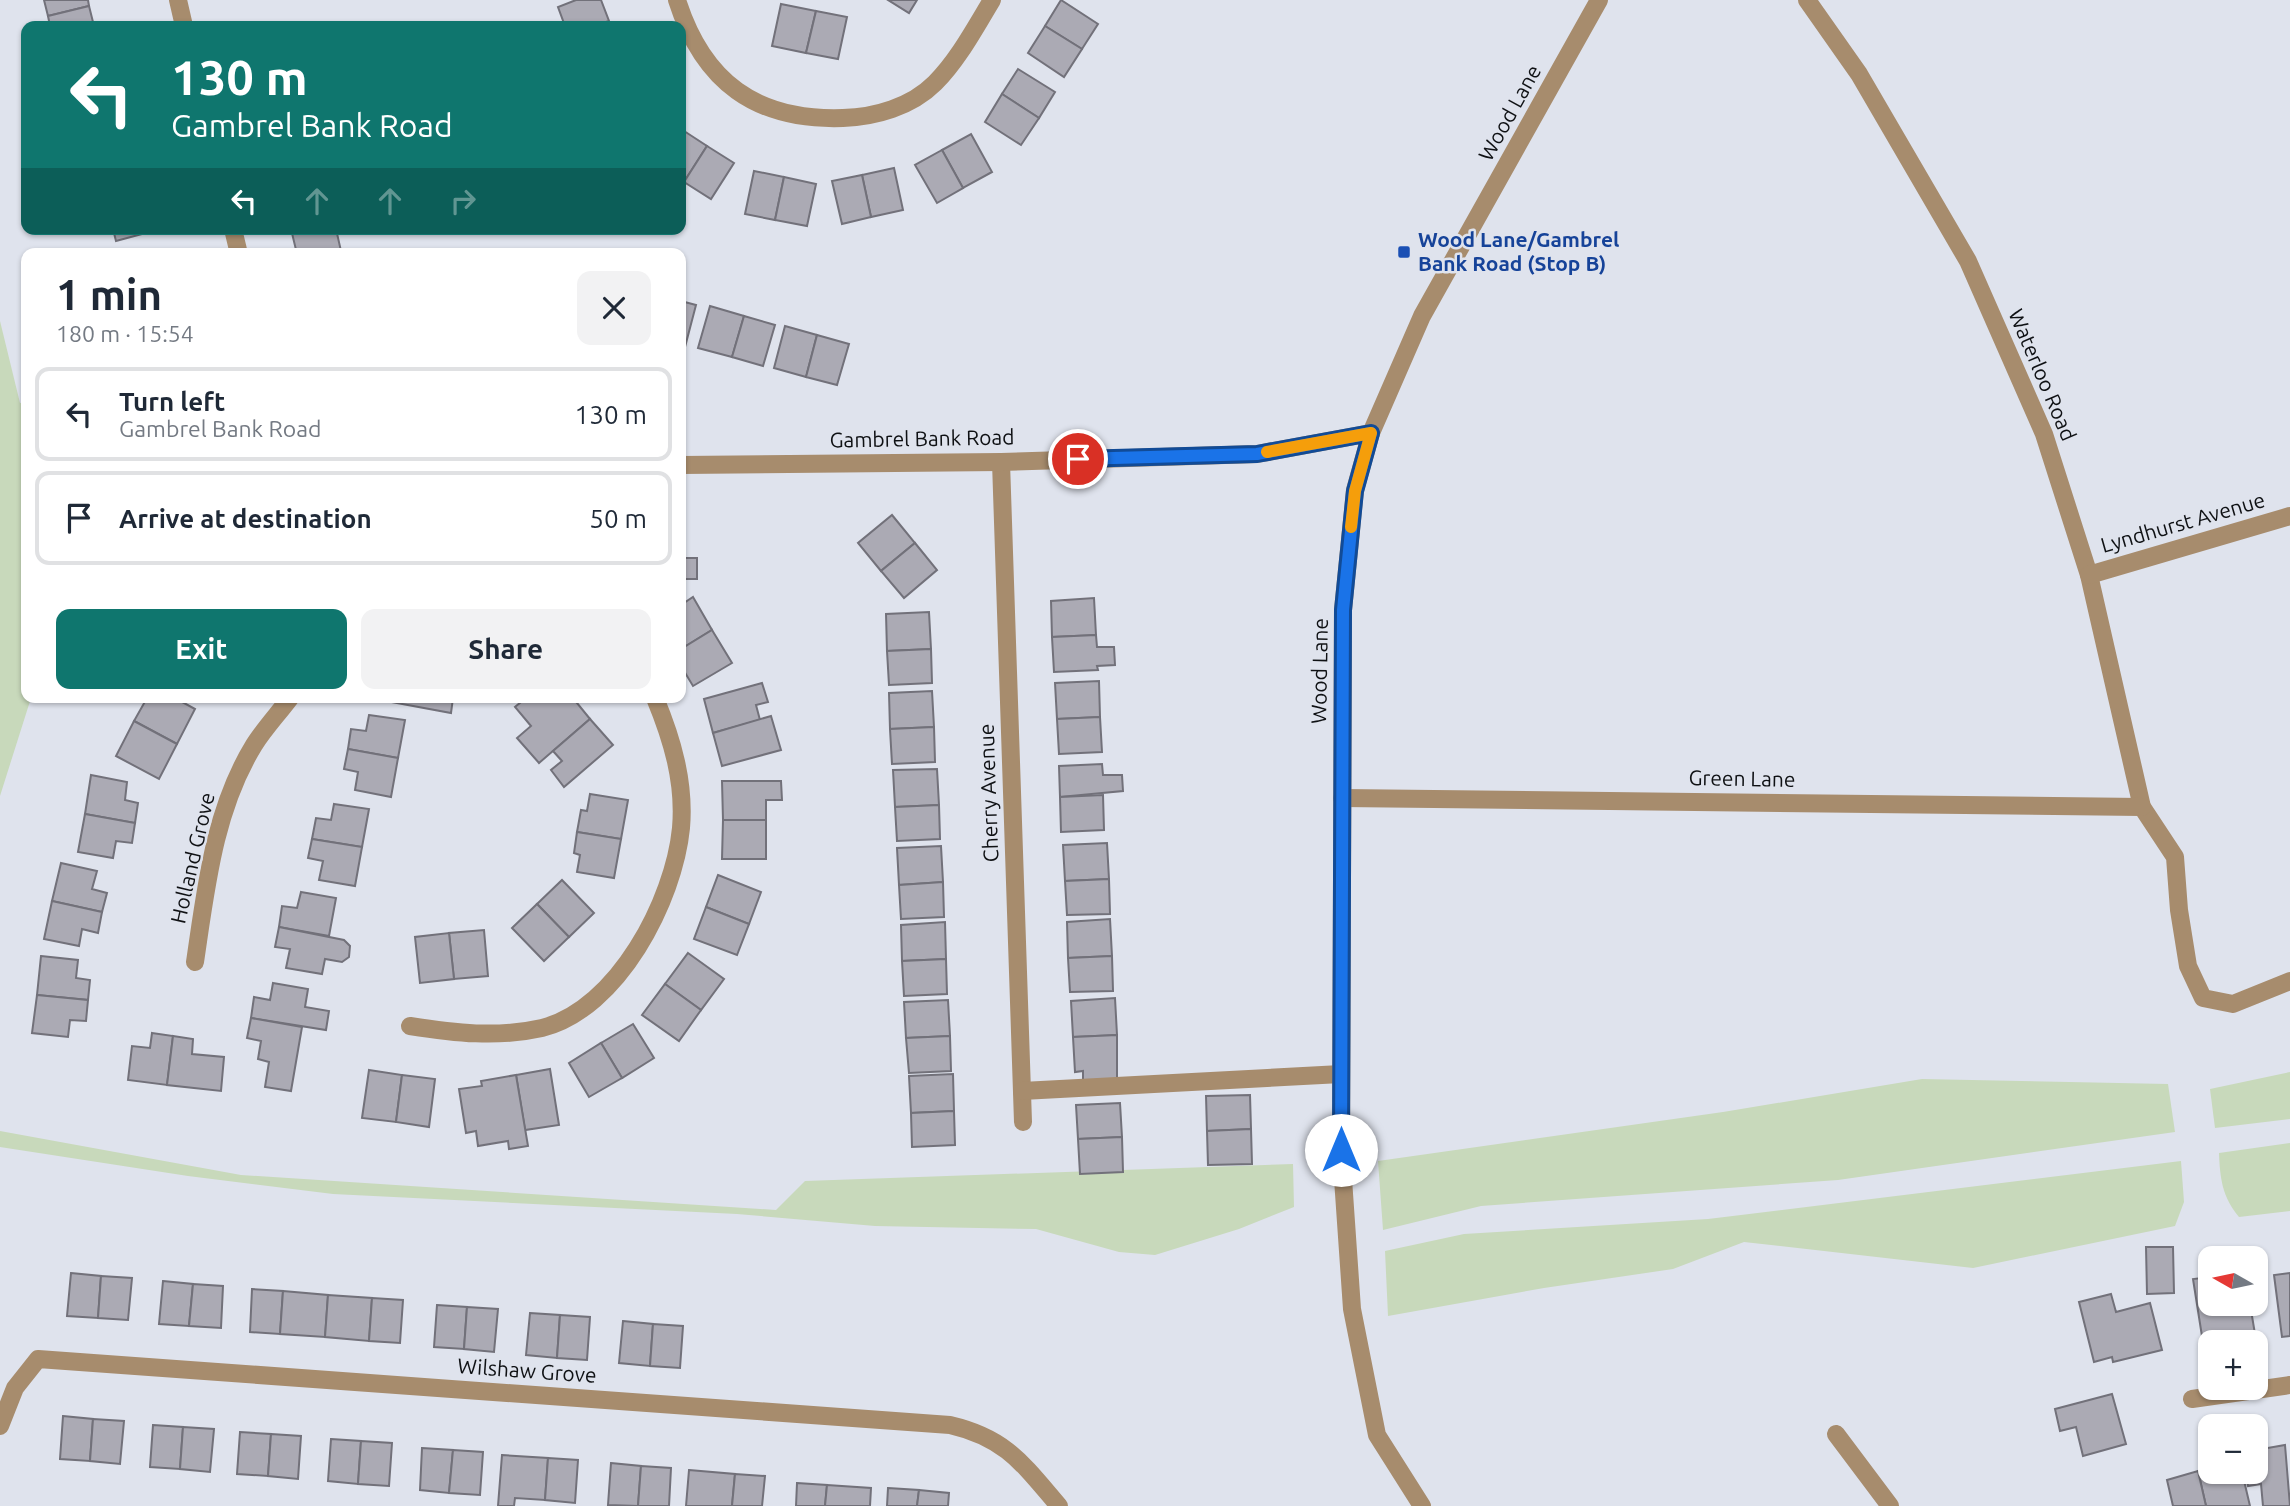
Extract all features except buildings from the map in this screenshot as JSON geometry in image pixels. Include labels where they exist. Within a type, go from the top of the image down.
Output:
[{"type":"street","points":[[178,0],[183,21]]},
{"type":"street","points":[[677,0],[684,21]]},
{"type":"street","points":[[686,27],[716,74],[761,107],[814,119],[860,118],[901,106],[934,84],[992,0]]},
{"type":"street","name":"Wood Lane","points":[[1422,1506],[1377,1435],[1352,1309],[1341,1150],[1343,610],[1355,491],[1371,433],[1422,316],[1599,0]]},
{"type":"street","name":"Waterloo Road","points":[[1807,0],[1859,74],[1968,261],[2044,434],[2089,575],[2142,807]]},
{"type":"street","name":"Gambrel Bank Road","points":[[686,465],[1257,454],[1371,433]]},
{"type":"street","name":"Cherry Avenue","points":[[1001,461],[1023,1122]]},
{"type":"street","name":"Lyndhurst Avenue","points":[[2089,575],[2290,516]]},
{"type":"street","name":"Holland Grove","points":[[195,962],[209,873],[228,799],[255,744],[286,703]]},
{"type":"street","points":[[410,1026],[480,1034],[544,1027],[585,1009],[623,970],[652,921],[671,875],[681,828],[680,778],[669,732],[657,703]]},
{"type":"street","name":"Green Lane","points":[[1342,797],[2142,807]]},
{"type":"street","points":[[2142,807],[2175,857],[2179,910],[2188,966],[2203,998],[2233,1004],[2290,981]]},
{"type":"street","points":[[1022,1091],[1341,1074]]},
{"type":"street","name":"Wilshaw Grove","points":[[0,1426],[15,1388],[38,1359],[771,1411],[950,1425],[976,1431],[1002,1444],[1059,1506]]},
{"type":"street","points":[[2192,1399],[2290,1385]]},
{"type":"street","points":[[1836,1434],[1890,1506]]},
{"type":"green space","points":[[0,321],[21,403],[21,703],[29,703],[0,796]]},
{"type":"green space","points":[[2290,1072],[2290,1119],[2215,1128],[2210,1089]]},
{"type":"green space","points":[[1922,1079],[2168,1084],[2175,1132],[1838,1180],[1481,1206],[1383,1230],[1378,1161],[1723,1112]]},
{"type":"green space","points":[[0,1131],[241,1175],[776,1210],[805,1181],[1293,1164],[1294,1207],[1239,1229],[1155,1255],[1119,1252],[1036,1229],[875,1226],[737,1214],[333,1194],[188,1176],[0,1147]]},
{"type":"green space","points":[[2290,1143],[2290,1211],[2239,1217],[2223,1187],[2219,1153]]},
{"type":"green space","points":[[2181,1161],[2184,1202],[2175,1226],[1973,1268],[1744,1242],[1673,1269],[1544,1288],[1388,1316],[1385,1251],[1464,1234],[1708,1219]]},
{"type":"slow traffic","points":[[1267,452],[1371,433],[1355,491],[1351,527]]},
{"type":"place","name":"Wood Lane/Gambrel Bank Road (Stop B)","points":[[1404,252]]},
{"type":"route","points":[[1078,459],[1257,454],[1371,433],[1355,491],[1343,610],[1341,1150]]}]
